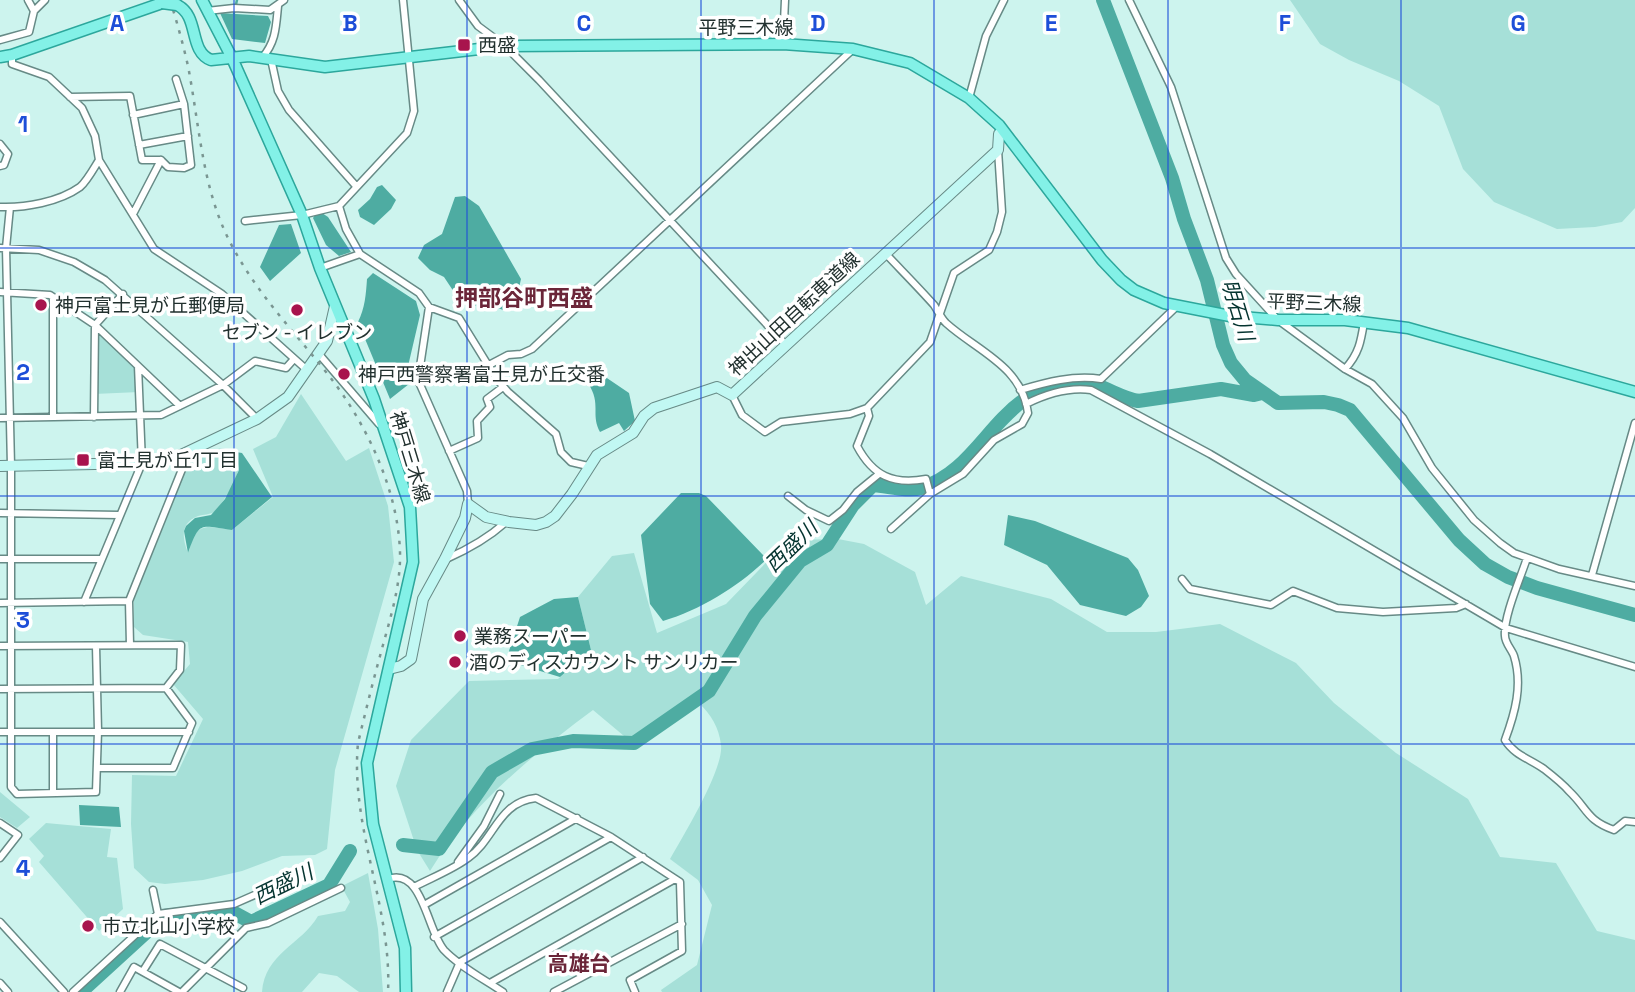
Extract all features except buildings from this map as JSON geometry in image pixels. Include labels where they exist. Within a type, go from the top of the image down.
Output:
[{"type":"main road","name":"神戸三木線","points":[[202,0],[232,58],[302,215],[320,268],[383,427],[410,507],[413,562],[392,669],[367,763],[373,824],[405,948],[406,992]]},
{"type":"main road","name":"平野三木線","points":[[6,56],[162,3],[177,5],[188,13],[205,58],[218,60],[242,55],[325,67],[505,46],[783,44],[853,49],[910,63],[969,98],[999,129],[1101,260],[1121,280],[1154,298],[1177,306],[1254,318],[1364,322],[1408,328],[1635,392]]},
{"type":"main road","points":[[998,150],[999,129]]},
{"type":"main road","name":"神出山田自転車道線","points":[[468,504],[486,517],[506,522],[536,524],[555,516],[597,455],[633,433],[644,416],[654,408],[717,387],[732,395],[998,150]]},
{"type":"main road","points":[[5,466],[142,463],[177,457],[257,419],[288,397],[307,370],[327,341],[335,306]]},
{"type":"main road","points":[[392,669],[407,664],[411,659],[423,598],[445,559],[468,504]]},
{"type":"street","points":[[28,0],[34,11]]},
{"type":"street","points":[[0,40],[29,32],[34,11],[45,0]]},
{"type":"street","points":[[207,11],[235,8],[270,10],[284,0]]},
{"type":"street","points":[[245,221],[302,215],[339,206],[407,133],[414,111],[402,0]]},
{"type":"street","points":[[459,0],[478,26],[505,46],[785,344]]},
{"type":"street","points":[[783,44],[785,0]]},
{"type":"street","points":[[969,98],[986,36],[1004,0]]},
{"type":"street","points":[[1129,0],[1171,87],[1226,258],[1236,274],[1278,320],[1345,369],[1372,384],[1403,418],[1432,468],[1474,520],[1500,543],[1514,553],[1559,569],[1635,586]]},
{"type":"street","points":[[278,6],[276,35],[266,59],[278,91],[289,110],[356,186]]},
{"type":"street","points":[[489,365],[508,355],[522,354],[532,349],[853,49]]},
{"type":"street","points":[[6,56],[12,64],[49,77],[82,108],[95,136],[99,160],[155,249],[222,293],[307,370]]},
{"type":"street","points":[[70,97],[130,96],[142,160],[161,160],[168,167],[184,168],[191,165],[184,104],[176,79]]},
{"type":"street","points":[[134,115],[184,104]]},
{"type":"street","points":[[139,145],[188,136]]},
{"type":"street","points":[[0,144],[8,154],[4,165],[0,166]]},
{"type":"street","points":[[732,395],[741,415],[765,432],[781,422],[850,414],[867,408],[930,342],[954,273],[989,250],[1002,212],[998,150]]},
{"type":"street","points":[[0,206],[50,201],[81,186],[99,160]]},
{"type":"street","points":[[133,214],[161,160]]},
{"type":"street","points":[[339,206],[346,229],[359,254],[419,293],[429,307],[459,318],[503,387],[556,434],[561,452],[571,462],[588,466]]},
{"type":"street","points":[[10,207],[3,248],[9,292],[10,418],[5,466],[10,513],[11,787],[18,793],[96,792],[96,646]]},
{"type":"street","points":[[3,248],[39,250],[74,262],[105,280],[223,385],[257,419]]},
{"type":"street","points":[[885,253],[945,322],[1008,370],[1027,404],[1028,413],[1022,425],[994,440],[963,474],[930,494],[891,529]]},
{"type":"street","points":[[320,268],[359,254]]},
{"type":"street","points":[[0,292],[52,297],[95,325],[180,406]]},
{"type":"street","points":[[94,417],[95,325],[122,294]]},
{"type":"street","points":[[52,297],[52,417]]},
{"type":"street","points":[[1020,390],[1083,377],[1101,379],[1177,306]]},
{"type":"street","points":[[429,307],[418,380],[467,491],[468,504]]},
{"type":"street","points":[[1345,369],[1360,348],[1364,322]]},
{"type":"street","points":[[318,353],[383,427]]},
{"type":"street","points":[[0,418],[161,415],[223,385],[256,361],[286,368],[294,359]]},
{"type":"street","points":[[83,602],[142,463],[138,366]]},
{"type":"street","points":[[449,452],[478,438],[477,421],[490,407],[487,400],[503,387]]},
{"type":"street","points":[[1027,404],[1040,397],[1077,388],[1102,395],[1210,454],[1506,628],[1635,667]]},
{"type":"street","points":[[867,408],[869,416],[857,446],[861,455],[879,474],[889,480],[926,479],[930,494]]},
{"type":"street","points":[[1592,575],[1635,423]]},
{"type":"street","points":[[130,645],[129,601],[189,451]]},
{"type":"street","points":[[788,496],[806,510],[830,521],[857,492],[879,474]]},
{"type":"street","points":[[0,513],[119,515]]},
{"type":"street","points":[[445,559],[480,543],[506,522]]},
{"type":"street","points":[[1527,558],[1511,603],[1506,628],[1505,637],[1518,673],[1516,712],[1505,740],[1511,749],[1544,769],[1571,792],[1586,813],[1603,826],[1614,830],[1625,821],[1635,822]]},
{"type":"street","points":[[0,559],[101,559]]},
{"type":"street","points":[[1182,579],[1190,589],[1271,604],[1293,591],[1338,608],[1382,612],[1456,608],[1465,604]]},
{"type":"street","points":[[0,603],[129,601]]},
{"type":"street","points":[[0,646],[181,645],[180,670],[166,688]]},
{"type":"street","points":[[0,689],[166,688]]},
{"type":"street","points":[[97,768],[173,768],[192,723],[166,688]]},
{"type":"street","points":[[0,732],[189,732]]},
{"type":"street","points":[[53,732],[53,793]]},
{"type":"street","points":[[457,864],[484,826],[500,794]]},
{"type":"street","points":[[414,887],[469,858],[512,805],[536,798],[611,837],[680,883],[681,951],[629,980],[635,992]]},
{"type":"street","points":[[424,905],[577,818]]},
{"type":"street","points":[[0,823],[18,835],[0,858]]},
{"type":"street","points":[[435,937],[611,837]]},
{"type":"street","points":[[447,992],[460,962],[643,857]]},
{"type":"street","points":[[73,992],[158,914],[234,904],[300,875]]},
{"type":"street","points":[[388,879],[406,879],[424,905],[435,937],[445,950],[503,992]]},
{"type":"street","points":[[490,983],[675,879]]},
{"type":"street","points":[[120,992],[134,967],[181,992],[246,928],[268,923],[341,888]]},
{"type":"street","points":[[153,890],[158,914]]},
{"type":"street","points":[[0,922],[64,992]]},
{"type":"street","points":[[554,992],[682,923]]},
{"type":"street","points":[[143,971],[160,944],[243,988]]},
{"type":"street","points":[[0,983],[8,992]]},
{"type":"shaded area","points":[[1290,0],[1635,0],[1635,208],[1622,222],[1557,229],[1494,202],[1463,169],[1439,106],[1399,81],[1349,60],[1320,44]]},
{"type":"shaded area","points":[[220,13],[268,16],[271,22],[265,43],[232,39]]},
{"type":"shaded area","points":[[382,185],[396,200],[391,209],[374,225],[360,217],[358,210],[370,199],[377,187]]},
{"type":"shaded area","points":[[465,196],[479,206],[521,279],[519,288],[503,310],[485,303],[473,306],[465,297],[456,295],[444,277],[430,270],[418,258],[424,245],[442,234],[455,197]]},
{"type":"shaded area","points":[[322,213],[328,217],[351,252],[339,256],[326,245],[313,218]]},
{"type":"shaded area","points":[[291,224],[301,253],[270,281],[260,267],[279,225]]},
{"type":"shaded area","points":[[373,273],[416,301],[420,315],[409,362],[409,384],[390,399],[358,322],[364,306],[367,279]]},
{"type":"shaded area","points":[[95,325],[138,366],[139,392],[94,394]]},
{"type":"shaded area","points":[[598,372],[629,393],[635,421],[624,431],[619,423],[600,432],[594,397],[588,383]]},
{"type":"shaded area","points":[[301,394],[346,461],[369,448],[388,506],[394,562],[335,770],[327,849],[315,855],[282,856],[242,871],[203,880],[165,884],[149,882],[134,868],[132,775],[176,776],[203,719],[173,684],[190,664],[188,642],[143,635],[134,627],[134,600],[192,455],[222,448],[235,452],[239,468],[231,489],[218,508],[212,513],[192,519],[185,527],[184,542],[188,553],[198,531],[206,527],[232,530],[273,497],[253,449],[276,437]]},
{"type":"shaded area","points":[[236,452],[242,453],[272,497],[232,530],[207,527],[199,530],[188,553],[184,531],[186,526],[195,518],[211,515],[225,499],[239,470]]},
{"type":"shaded area","points":[[681,493],[699,493],[706,496],[767,559],[719,596],[663,621],[650,604],[641,535]]},
{"type":"shaded area","points":[[1008,515],[1035,521],[1128,558],[1138,570],[1149,596],[1141,607],[1126,616],[1080,605],[1047,565],[1004,545]]},
{"type":"shaded area","points":[[838,539],[864,544],[915,572],[926,605],[961,576],[1051,599],[1107,632],[1156,632],[1220,624],[1296,663],[1334,703],[1396,753],[1468,799],[1500,857],[1556,863],[1597,931],[1635,940],[1635,992],[662,992],[661,990],[697,965],[712,905],[698,880],[670,859],[710,786],[720,756],[721,745],[716,727],[699,703],[630,741],[593,710],[547,745],[483,803],[446,847],[430,871],[417,850],[396,786],[411,740],[469,681],[558,679],[591,650],[578,597],[612,556],[634,553],[657,633],[726,604],[788,540]]},
{"type":"shaded area","points":[[578,597],[591,650],[560,677],[517,664],[509,651],[520,617],[554,599]]},
{"type":"shaded area","points":[[0,792],[30,817],[17,828],[0,817]]},
{"type":"shaded area","points":[[79,805],[119,807],[121,827],[80,825]]},
{"type":"shaded area","points":[[46,823],[111,829],[107,857],[117,858],[123,909],[99,931],[39,862],[44,856],[29,839]]},
{"type":"shaded area","points":[[368,873],[378,929],[383,992],[359,992],[337,976],[319,973],[302,992],[262,992],[265,979],[277,958],[318,916],[345,911],[350,902],[344,885]]},
{"type":"waterway","points":[[234,13],[237,0]]},
{"type":"waterway","name":"明石川","points":[[1103,0],[1172,178],[1207,280],[1223,345],[1231,363],[1245,380],[1278,403],[1324,402],[1350,410],[1459,540],[1485,564],[1508,577],[1537,588],[1635,615]]},
{"type":"waterway","name":"西盛川","points":[[403,845],[439,849],[492,772],[532,749],[573,741],[634,743],[709,691],[755,616],[800,561],[827,545],[853,505],[873,485],[916,489],[943,478],[962,463],[1009,412],[1027,398],[1049,387],[1077,382],[1092,384],[1138,401],[1221,389],[1254,395],[1262,393]]},
{"type":"waterway","name":"西盛川","points":[[81,992],[164,916],[227,909],[251,922],[329,885],[350,851]]},
{"type":"railway","points":[[170,0],[188,66],[212,196],[227,236],[237,256],[275,310],[344,396],[378,459],[393,505],[400,552],[399,578],[358,743],[357,775],[365,837],[384,929],[388,992]]},
{"type":"place","name":"西盛","points":[[464,45]]},
{"type":"place","name":"神戸富士見が丘郵便局","points":[[41,305]]},
{"type":"place","name":"セブン - イレブン","points":[[297,310]]},
{"type":"place","name":"神戸西警察署富士見が丘交番","points":[[344,374]]},
{"type":"place","name":"富士見が丘1丁目","points":[[83,460]]},
{"type":"place","name":"業務スーパー","points":[[460,636]]},
{"type":"place","name":"酒のディスカウント サンリカー","points":[[455,662]]},
{"type":"place","name":"市立北山小学校","points":[[88,926]]},
{"type":"district","name":"押部谷町西盛","points":[[524,298]]},
{"type":"district","name":"高雄台","points":[[579,963]]}]
